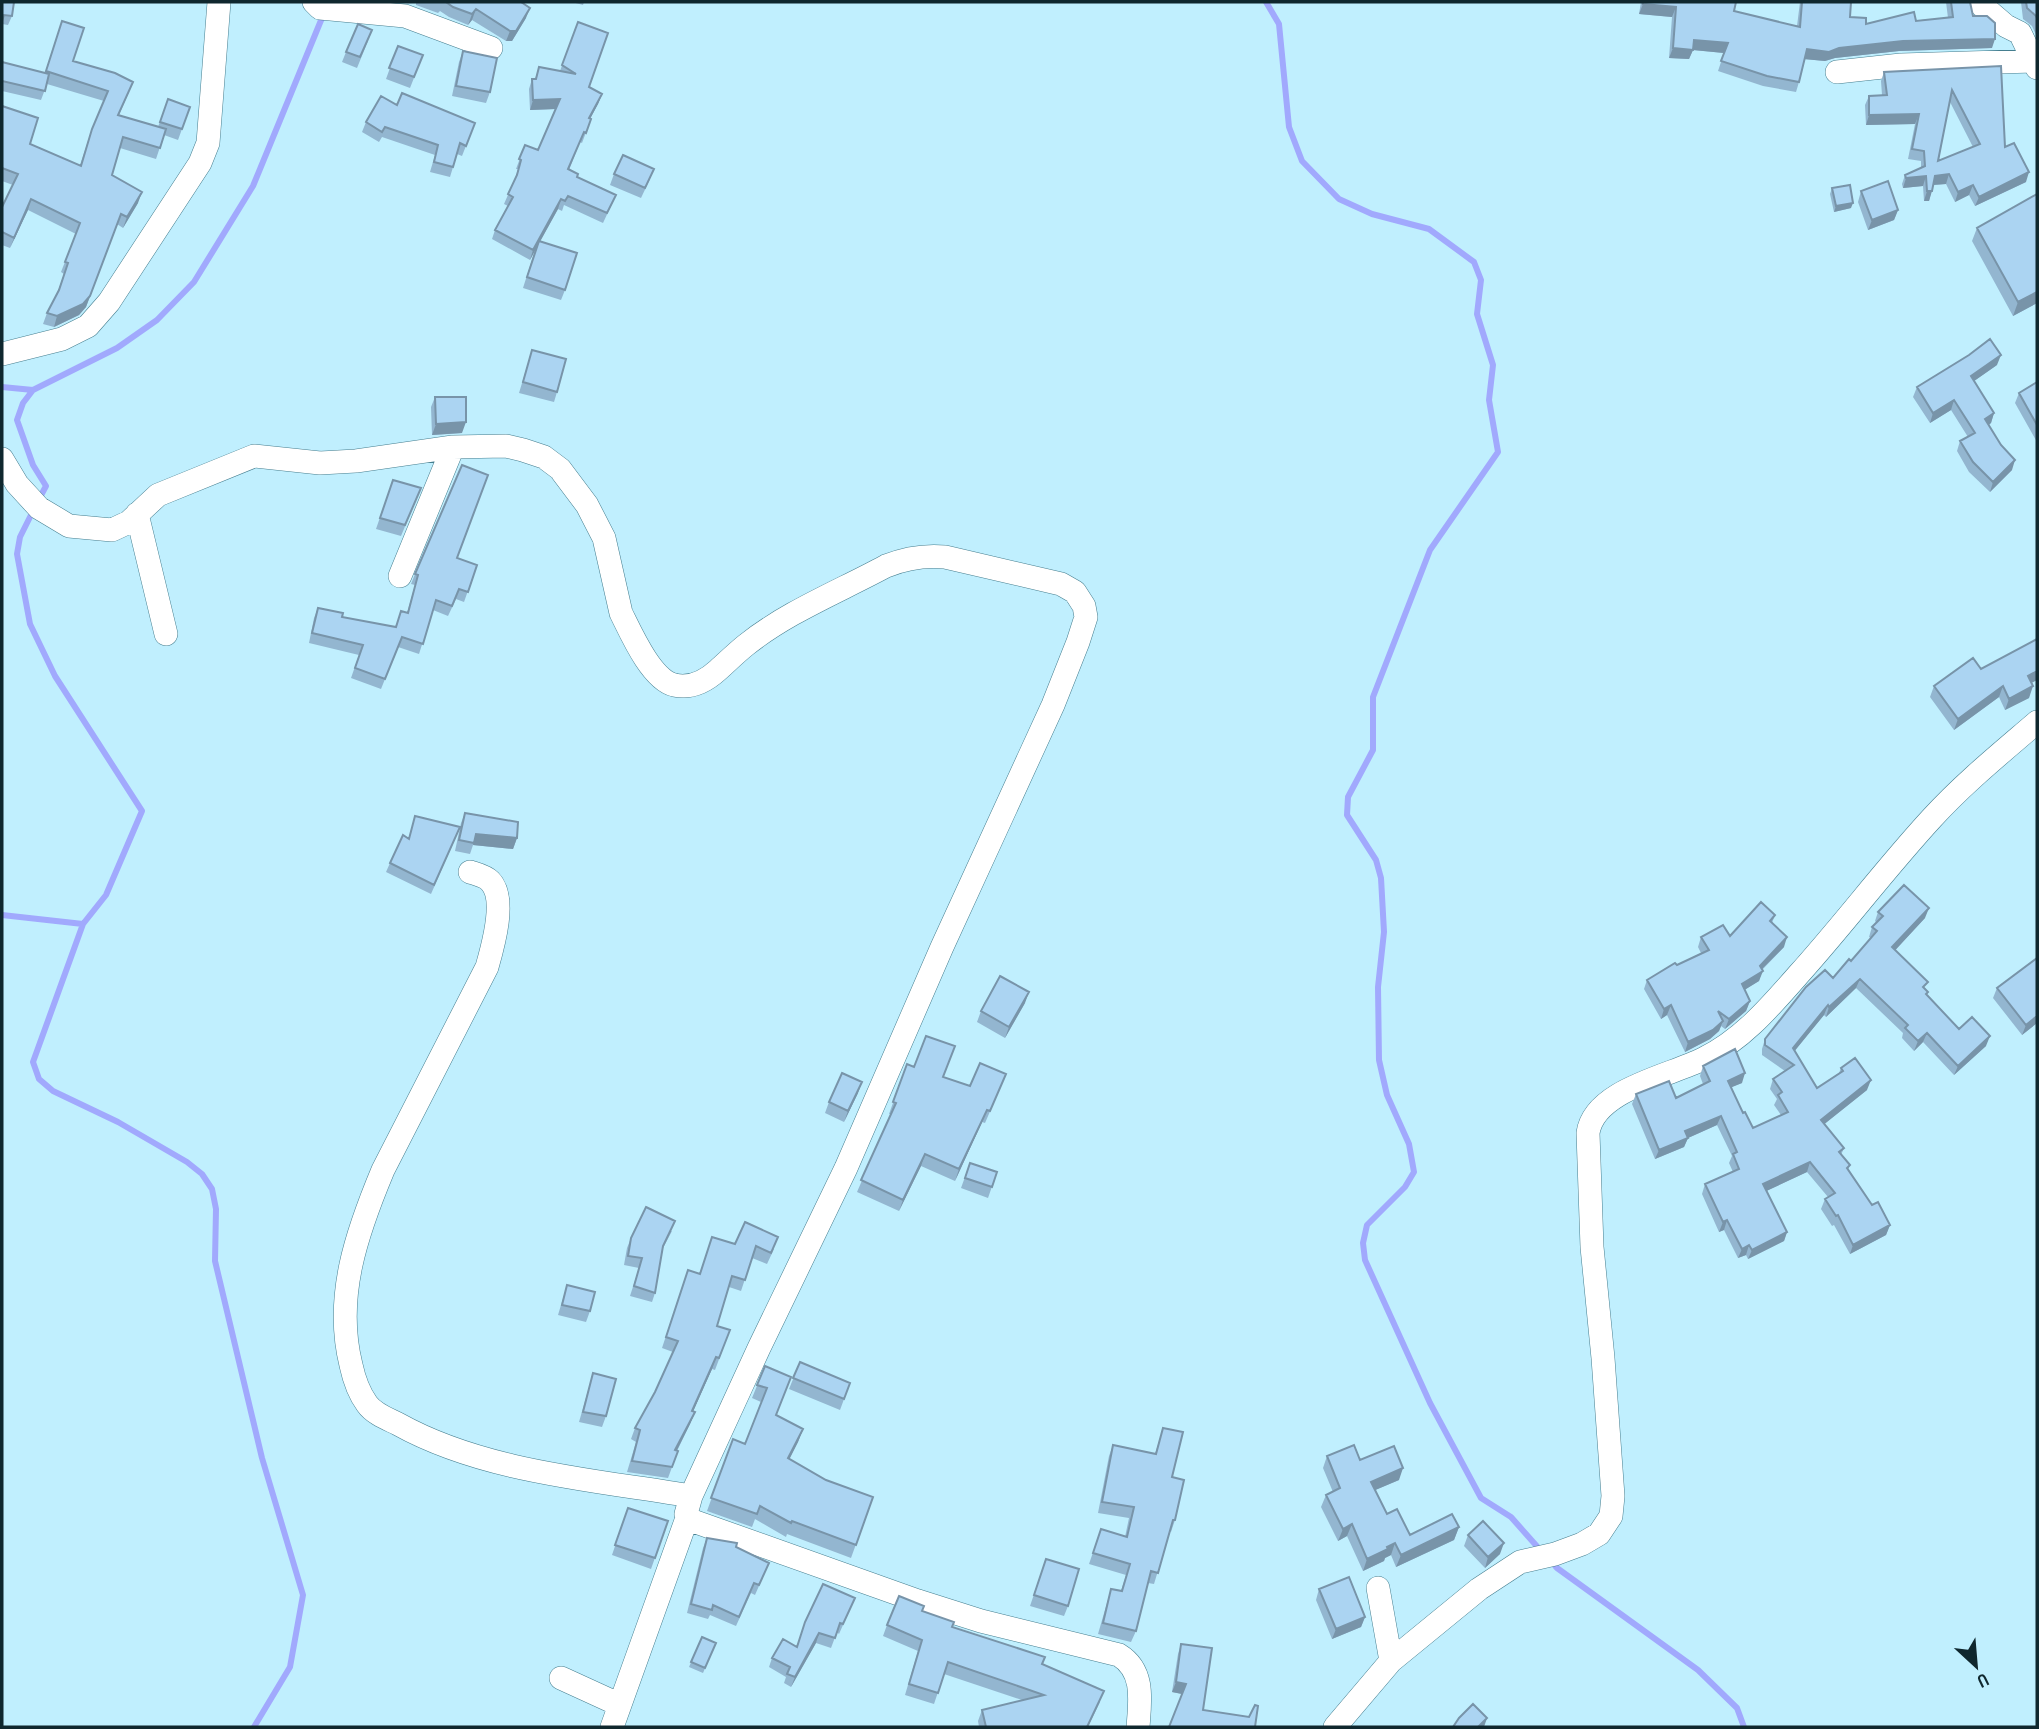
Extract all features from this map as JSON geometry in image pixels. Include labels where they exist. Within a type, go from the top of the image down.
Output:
[{"type":"street","points":[[2,354],[62,339],[88,326],[110,302],[200,163],[208,143],[219,2]]},
{"type":"street","points":[[314,2],[320,8],[405,16],[491,48]]},
{"type":"street","points":[[1837,72],[1901,65],[2035,64],[2020,33],[2006,26],[1978,2]]},
{"type":"street","points":[[2,459],[22,490],[38,508],[69,526],[116,529],[124,526],[158,495],[254,456],[335,463],[453,447],[506,446],[544,457],[560,469],[587,505],[604,538],[621,613],[626,624],[653,669],[665,681],[677,685],[689,686],[705,680],[745,645],[766,631],[886,566],[907,559],[945,557],[1061,584],[1072,589],[1079,597],[1086,613],[1078,642],[1053,705],[947,936],[846,1168],[759,1348],[689,1507],[612,1727]]},
{"type":"street","points":[[400,576],[453,447]]},
{"type":"street","points":[[137,514],[166,634]]},
{"type":"street","points":[[1335,1727],[1391,1661],[1455,1607],[1520,1562],[1555,1554],[1588,1541],[1602,1531],[1611,1516],[1613,1496],[1591,1220],[1588,1133],[1596,1112],[1612,1097],[1704,1059],[1743,1033],[1810,962],[1932,818],[1983,768],[2037,722]]},
{"type":"street","points":[[470,872],[489,880],[496,892],[498,916],[487,967],[383,1170],[369,1205],[347,1278],[345,1330],[354,1379],[372,1409],[441,1446],[689,1507],[931,1605],[981,1621],[1119,1655],[1131,1665],[1140,1688],[1138,1727]]},
{"type":"street","points":[[1378,1588],[1391,1661]]},
{"type":"street","points":[[561,1678],[620,1705]]},
{"type":"building","points":[[2,2],[14,2],[12,16],[4,15],[2,21]]},
{"type":"building","points":[[446,2],[521,2],[530,8],[516,31],[510,31],[476,9],[472,14]]},
{"type":"building","points":[[1643,2],[1736,2],[1734,11],[1800,27],[1802,2],[1851,2],[1850,17],[1866,18],[1866,24],[1914,12],[1916,21],[1953,17],[1951,2],[1970,2],[1973,16],[1987,16],[1995,23],[1995,39],[1903,41],[1839,48],[1829,52],[1807,49],[1799,82],[1767,76],[1721,61],[1728,43],[1694,40],[1693,50],[1673,48],[1676,7]]},
{"type":"building","points":[[2026,2],[2037,2],[2037,18],[2027,8]]},
{"type":"building","points":[[62,21],[84,28],[73,61],[115,73],[133,82],[118,115],[166,129],[160,148],[123,137],[112,175],[142,192],[127,217],[121,214],[90,296],[83,304],[57,316],[47,313],[59,290],[68,263],[65,262],[80,223],[31,199],[14,238],[2,232],[2,207],[18,174],[2,168],[2,106],[38,118],[30,144],[81,166],[92,129],[108,91],[46,71]]},
{"type":"building","points":[[578,22],[608,33],[589,87],[602,94],[568,169],[578,174],[577,177],[616,195],[607,213],[568,196],[565,201],[561,199],[533,250],[495,230],[513,197],[508,194],[517,175],[521,160],[519,159],[525,145],[538,150],[560,99],[533,100],[532,79],[536,79],[539,67],[576,74],[562,65]]},
{"type":"building","points":[[358,24],[372,30],[360,57],[346,52]]},
{"type":"building","points":[[398,46],[423,55],[414,77],[389,68]]},
{"type":"building","points":[[463,51],[497,58],[490,92],[456,86]]},
{"type":"building","points":[[2,62],[49,74],[45,91],[2,81]]},
{"type":"building","points":[[2001,66],[2005,147],[2014,143],[2029,172],[1979,197],[1973,185],[1958,192],[1949,174],[1935,176],[1932,191],[1927,191],[1926,176],[1906,178],[1905,175],[1925,166],[1924,151],[1912,149],[1919,114],[1869,115],[1869,96],[1887,95],[1884,72]],"holes":[[[1952,90],[1980,144],[1938,161]]]},
{"type":"building","points":[[402,93],[475,123],[466,146],[460,143],[453,167],[434,162],[438,145],[385,127],[382,132],[366,122],[381,96],[397,105]]},
{"type":"building","points":[[168,99],[190,107],[182,129],[160,122]]},
{"type":"building","points":[[623,155],[654,169],[645,188],[614,174]]},
{"type":"building","points":[[1888,181],[1898,210],[1872,220],[1861,191]]},
{"type":"building","points":[[1850,185],[1853,203],[1836,206],[1832,188]]},
{"type":"building","points":[[2037,194],[2037,292],[2018,302],[1977,228]]},
{"type":"building","points":[[539,241],[577,253],[565,290],[527,277]]},
{"type":"building","points":[[1990,339],[2001,355],[1971,376],[1994,413],[1985,419],[2001,445],[2015,460],[1993,482],[1973,462],[1960,441],[1975,433],[1954,400],[1933,413],[1917,387]]},
{"type":"building","points":[[532,350],[566,359],[557,392],[523,382]]},
{"type":"building","points":[[2037,382],[2037,425],[2019,393]]},
{"type":"building","points":[[435,397],[466,397],[466,422],[436,424]]},
{"type":"building","points":[[462,465],[488,475],[457,558],[477,565],[468,592],[459,589],[452,606],[436,600],[423,644],[402,637],[385,679],[355,668],[363,645],[312,633],[318,608],[343,613],[342,617],[396,627],[401,611],[408,613],[418,575],[415,574]]},
{"type":"building","points":[[393,480],[421,488],[405,525],[380,518]]},
{"type":"building","points":[[2037,639],[2037,671],[2028,676],[2033,686],[2009,699],[2003,686],[1958,719],[1934,686],[1973,658],[1981,669]]},
{"type":"building","points":[[465,813],[518,822],[517,838],[476,834],[474,843],[459,840]]},
{"type":"building","points":[[415,816],[460,827],[434,885],[390,863],[403,835],[409,839]]},
{"type":"building","points":[[1904,885],[1929,908],[1892,947],[1928,982],[1923,987],[1928,992],[1926,994],[1959,1029],[1972,1017],[1990,1036],[1958,1066],[1927,1033],[1918,1041],[1905,1028],[1908,1025],[1860,979],[1829,1007],[1828,1005],[1793,1048],[1817,1088],[1843,1071],[1841,1068],[1855,1058],[1871,1080],[1821,1120],[1844,1148],[1839,1152],[1850,1165],[1847,1168],[1872,1205],[1878,1202],[1890,1225],[1853,1245],[1838,1215],[1836,1216],[1825,1199],[1835,1193],[1810,1162],[1763,1184],[1787,1232],[1752,1250],[1749,1245],[1742,1249],[1727,1220],[1723,1222],[1705,1184],[1739,1169],[1733,1154],[1737,1152],[1721,1116],[1685,1131],[1688,1138],[1659,1150],[1636,1094],[1669,1081],[1676,1098],[1710,1081],[1703,1066],[1735,1049],[1745,1073],[1728,1081],[1753,1128],[1788,1112],[1778,1095],[1782,1092],[1773,1079],[1794,1065],[1765,1045],[1765,1039],[1806,987],[1825,970],[1833,978],[1849,959],[1851,961],[1877,931],[1872,927],[1883,916],[1878,912]]},
{"type":"building","points":[[1761,902],[1775,915],[1770,921],[1787,937],[1760,966],[1763,971],[1742,984],[1750,1001],[1729,1019],[1718,1011],[1723,1021],[1713,1030],[1688,1042],[1671,1005],[1664,1009],[1647,980],[1675,963],[1677,965],[1709,950],[1701,937],[1723,925],[1730,936]]},
{"type":"building","points":[[2037,958],[2037,1016],[2026,1025],[1997,988]]},
{"type":"building","points":[[1000,976],[1029,992],[1009,1027],[981,1011]]},
{"type":"building","points":[[926,1036],[955,1046],[943,1077],[970,1086],[980,1063],[1006,1074],[959,1169],[925,1154],[903,1200],[861,1180],[896,1103],[893,1102],[907,1064],[914,1067]]},
{"type":"building","points":[[842,1073],[862,1082],[848,1111],[829,1102]]},
{"type":"building","points":[[970,1163],[997,1172],[992,1187],[965,1178]]},
{"type":"building","points":[[646,1207],[675,1221],[663,1246],[655,1293],[634,1286],[642,1258],[628,1256],[631,1238]]},
{"type":"building","points":[[745,1222],[778,1237],[771,1253],[756,1246],[745,1280],[732,1276],[717,1326],[730,1330],[692,1411],[695,1412],[675,1450],[678,1451],[672,1467],[632,1461],[640,1430],[635,1428],[678,1341],[666,1337],[688,1270],[700,1274],[712,1237],[735,1244]]},
{"type":"building","points":[[567,1285],[595,1292],[590,1311],[562,1305]]},
{"type":"building","points":[[800,1362],[850,1383],[844,1399],[793,1378]]},
{"type":"building","points":[[765,1366],[791,1377],[776,1415],[803,1429],[788,1458],[826,1480],[873,1497],[856,1545],[792,1521],[791,1523],[760,1506],[757,1514],[711,1498],[733,1439],[745,1444],[767,1388],[757,1385]]},
{"type":"building","points":[[593,1373],[616,1379],[606,1416],[583,1412]]},
{"type":"building","points":[[1163,1428],[1183,1432],[1172,1477],[1184,1480],[1175,1520],[1158,1573],[1151,1571],[1136,1631],[1103,1623],[1111,1589],[1122,1591],[1130,1564],[1093,1553],[1101,1529],[1127,1537],[1134,1507],[1102,1502],[1113,1445],[1156,1454]]},
{"type":"building","points":[[1354,1445],[1360,1460],[1394,1446],[1403,1468],[1371,1482],[1387,1514],[1397,1509],[1410,1535],[1452,1514],[1459,1527],[1401,1555],[1395,1543],[1367,1559],[1352,1524],[1343,1529],[1326,1495],[1340,1488],[1327,1456]]},
{"type":"building","points":[[628,1508],[668,1521],[655,1558],[615,1545]]},
{"type":"building","points":[[1483,1521],[1504,1543],[1488,1557],[1468,1535]]},
{"type":"building","points":[[707,1538],[737,1543],[736,1547],[769,1563],[759,1585],[754,1583],[739,1617],[713,1605],[712,1610],[691,1604]]},
{"type":"building","points":[[1046,1559],[1079,1569],[1068,1606],[1034,1595]]},
{"type":"building","points":[[1349,1577],[1365,1617],[1336,1629],[1319,1589]]},
{"type":"building","points":[[823,1584],[855,1598],[843,1624],[840,1623],[835,1638],[819,1633],[795,1677],[787,1674],[790,1667],[772,1658],[783,1639],[797,1647],[805,1622]]},
{"type":"building","points":[[899,1596],[924,1606],[922,1611],[954,1622],[952,1627],[1045,1657],[1042,1664],[1104,1691],[1087,1727],[986,1727],[982,1710],[1044,1695],[948,1662],[938,1693],[909,1684],[922,1640],[887,1625]]},
{"type":"building","points":[[702,1637],[716,1643],[705,1668],[691,1662]]},
{"type":"building","points":[[1181,1644],[1212,1648],[1203,1710],[1249,1717],[1255,1705],[1258,1706],[1255,1727],[1169,1727],[1186,1684],[1176,1682]]},
{"type":"building","points":[[1473,1704],[1487,1718],[1478,1727],[1453,1727],[1459,1718]]},
{"type":"waterway","points":[[1266,2],[1279,24],[1289,127],[1302,161],[1339,199],[1372,214],[1429,229],[1474,262],[1481,280],[1477,314],[1493,365],[1489,400],[1498,452],[1430,550],[1373,697],[1373,750],[1348,797],[1347,815],[1376,860],[1381,878],[1384,932],[1378,987],[1379,1060],[1387,1095],[1409,1144],[1414,1172],[1405,1187],[1367,1225],[1363,1243],[1365,1260],[1430,1403],[1481,1498],[1511,1517],[1542,1552]]},
{"type":"waterway","points":[[38,501],[46,486],[33,465],[17,420],[23,403],[33,390],[117,348],[157,320],[194,282],[253,186],[324,13]]},
{"type":"waterway","points":[[2,387],[33,390]]},
{"type":"waterway","points":[[33,511],[20,537],[17,554],[30,624],[55,676],[142,811],[106,895],[83,924],[33,1062],[39,1079],[53,1091],[118,1122],[187,1162],[202,1174],[212,1189],[216,1209],[215,1261],[262,1458],[303,1595],[290,1667],[254,1727]]},
{"type":"waterway","points":[[2,915],[83,924]]},
{"type":"waterway","points":[[1550,1560],[1557,1568],[1698,1670],[1737,1708],[1744,1727]]}]
